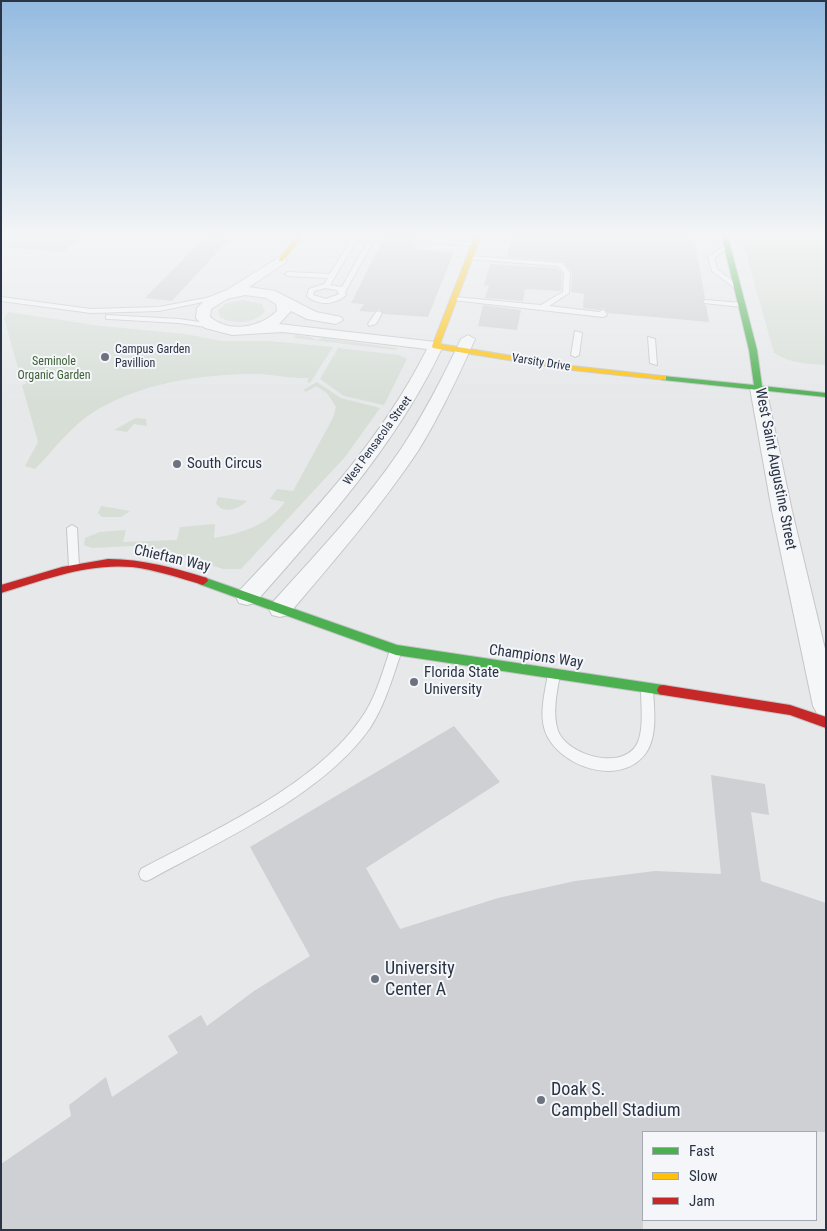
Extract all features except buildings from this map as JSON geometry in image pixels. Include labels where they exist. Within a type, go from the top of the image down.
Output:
[{"type":"main road","name":"West Pensacola Street","points":[[439,340],[458,290]]},
{"type":"main road","name":"West Saint Augustine Street","points":[[738,290],[757,377]]},
{"type":"main road","name":"Varsity Drive","points":[[439,340],[572,368],[757,377],[826,395]]},
{"type":"main road","name":"Varsity Drive","points":[[466,345],[536,350]]},
{"type":"main road","name":"Chieftan Way","points":[[1,589],[74,567],[117,563],[154,567],[184,575],[247,597]]},
{"type":"main road","name":"Champions Way","points":[[247,597],[396,650],[790,710],[826,723]]},
{"type":"street","points":[[213,326],[205,321],[202,312],[207,304],[232,290]]},
{"type":"street","points":[[256,328],[274,321],[282,314],[285,308],[277,290]]},
{"type":"street","points":[[219,297],[252,291],[270,294],[308,315],[379,321]]},
{"type":"street","name":"Varsity Drive","points":[[213,326],[230,330],[284,328],[439,340]]},
{"type":"street","name":"Varsity Drive","points":[[422,330],[439,340]]},
{"type":"street","name":"West Pensacola Street","points":[[247,597],[341,491],[378,445],[412,394],[439,340]]},
{"type":"street","name":"West Pensacola Street","points":[[280,610],[358,517],[398,465],[428,418],[466,345]]},
{"type":"street","name":"West Saint Augustine Street","points":[[757,377],[782,511],[826,706]]},
{"type":"lane","points":[[312,290],[309,293],[312,298],[321,301],[337,299],[343,295],[343,291]]},
{"type":"lane","points":[[542,307],[566,293],[566,290]]},
{"type":"lane","points":[[1,299],[91,311],[159,309],[219,297]]},
{"type":"lane","points":[[455,299],[542,307],[575,313],[603,315],[603,312]]},
{"type":"lane","points":[[308,315],[321,301]]},
{"type":"lane","points":[[706,302],[742,305]]},
{"type":"lane","points":[[91,311],[99,316],[178,321],[213,326]]},
{"type":"lane","points":[[575,355],[578,333]]},
{"type":"lane","points":[[651,339],[654,362]]},
{"type":"lane","points":[[72,528],[74,567]]},
{"type":"lane","points":[[146,874],[263,809],[334,761],[365,724],[396,650]]},
{"type":"lane","points":[[554,674],[548,714],[552,733],[563,748],[575,757],[595,764],[613,764],[631,758],[642,749],[646,732],[648,689]]},
{"type":"green space","points":[[756,290],[826,290],[826,365],[792,361],[774,353]]},
{"type":"green space","points":[[242,300],[262,304],[265,311],[256,319],[244,322],[225,320],[220,317],[218,310],[227,303]]},
{"type":"green space","name":"Seminole Organic Garden","points":[[8,312],[101,326],[186,334],[222,341],[269,341],[333,347],[310,383],[307,382],[309,378],[235,374],[171,382],[130,394],[110,403],[84,419],[69,432],[35,469],[25,466],[38,442],[22,385],[26,384],[22,367],[18,368],[4,318]]},
{"type":"green space","points":[[295,335],[311,337],[316,340],[323,338],[397,348],[396,350],[294,338]]},
{"type":"green space","points":[[338,348],[399,355],[407,359],[384,405],[344,396],[320,379]]},
{"type":"green space","points":[[317,382],[341,398],[380,408],[345,457],[241,569],[223,569],[163,549],[132,546],[92,548],[84,545],[85,538],[100,532],[126,530],[123,542],[177,540],[180,527],[215,524],[214,538],[244,531],[262,523],[285,502],[270,499],[277,489],[293,491],[333,418],[336,407],[327,393],[316,386],[306,392],[303,390]]},
{"type":"green space","points":[[136,418],[146,419],[147,426],[134,424],[127,432],[114,430]]},
{"type":"green space","points":[[218,497],[247,501],[236,508],[227,510],[219,507],[216,503]]},
{"type":"green space","points":[[101,506],[130,511],[121,517],[102,517],[98,513]]},
{"type":"traffic: fast","points":[[738,290],[753,350],[758,388]]},
{"type":"traffic: fast","points":[[663,378],[826,395]]},
{"type":"traffic: fast","points":[[203,581],[396,650],[663,690]]},
{"type":"traffic: slow","points":[[457,290],[436,346],[572,368],[663,378]]},
{"type":"traffic: jam","points":[[1,589],[77,567],[108,563],[144,565],[203,581]]},
{"type":"traffic: jam","points":[[663,690],[790,710],[826,723]]},
{"type":"place","name":"Campus Garden Pavillion","points":[[105,357]]},
{"type":"place","name":"South Circus","points":[[177,464]]},
{"type":"place","name":"Florida State University","points":[[414,682]]},
{"type":"place","name":"University Center A","points":[[375,979]]},
{"type":"place","name":"Doak S. Campbell Stadium","points":[[541,1100]]}]
